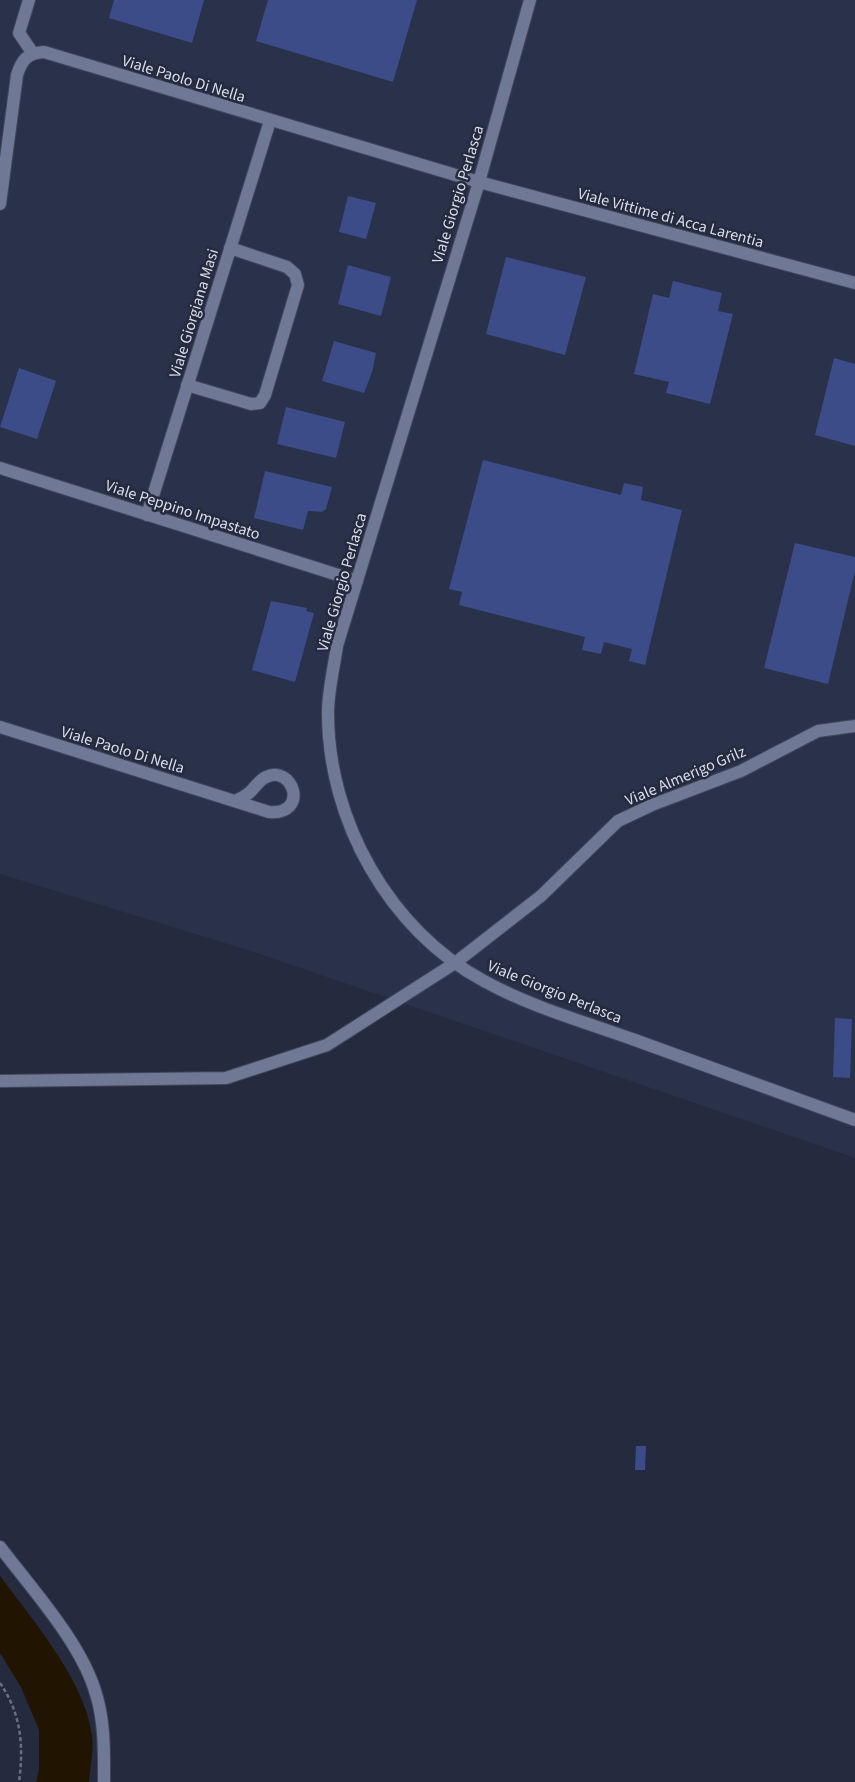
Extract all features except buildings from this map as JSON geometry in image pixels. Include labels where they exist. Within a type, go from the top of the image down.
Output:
[{"type":"street","points":[[0,204],[16,75],[21,62],[32,52],[19,33],[29,0]]},
{"type":"street","name":"Viale Giorgio Perlasca","points":[[530,0],[479,182],[338,646],[328,712],[335,779],[362,855],[405,919],[455,963],[484,982],[544,1007],[855,1120]]},
{"type":"street","name":"Viale Paolo Di Nella","points":[[32,52],[44,52],[479,182]]},
{"type":"street","name":"Viale Giorgiana Masi","points":[[147,515],[270,121]]},
{"type":"street","name":"Viale Vittime di Acca Larentia","points":[[479,182],[855,283]]},
{"type":"street","points":[[188,385],[251,404],[260,403],[265,395],[298,285],[295,274],[287,267],[230,248]]},
{"type":"street","name":"Viale Peppino Impastato","points":[[0,468],[357,581]]},
{"type":"street","name":"Viale Almerigo Grilz","points":[[0,1081],[226,1078],[326,1046],[455,963],[541,896],[618,821],[652,805],[741,771],[818,731],[855,726]]},
{"type":"street","name":"Viale Paolo Di Nella","points":[[0,728],[235,801]]},
{"type":"street","points":[[0,1548],[76,1651],[96,1694],[104,1740],[104,1782]]},
{"type":"path","points":[[0,1682],[20,1726],[23,1757],[19,1782]]},
{"type":"shaded area","points":[[0,0],[855,0],[855,1158],[254,952],[0,874]]},
{"type":"shaded area","points":[[0,1576],[42,1631],[80,1694],[88,1715],[92,1736],[89,1782],[36,1782],[39,1769],[39,1730],[21,1687],[0,1653]]}]
